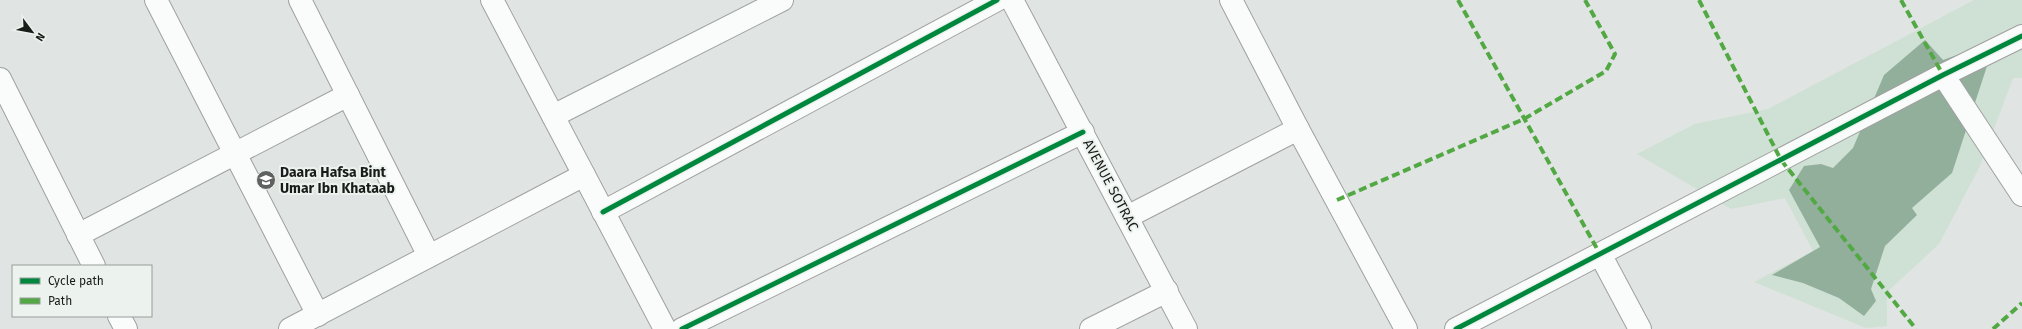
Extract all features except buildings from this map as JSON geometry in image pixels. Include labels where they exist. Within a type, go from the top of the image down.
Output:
[{"type":"street","points":[[156,0],[318,315]]},
{"type":"street","points":[[300,0],[429,256]]},
{"type":"street","points":[[492,0],[665,329]]},
{"type":"street","points":[[553,116],[782,0]]},
{"type":"street","points":[[603,212],[997,0]]},
{"type":"street","name":"AVENUE SOTRAC","points":[[1012,0],[1186,329]]},
{"type":"street","points":[[1231,0],[1298,129],[1406,329]]},
{"type":"street","points":[[1456,329],[1943,75],[2022,36]]},
{"type":"street","points":[[1943,75],[2022,195]]},
{"type":"street","points":[[0,79],[93,265]]},
{"type":"street","points":[[78,235],[348,95]]},
{"type":"street","points":[[1127,217],[1298,129]]},
{"type":"street","points":[[682,329],[1083,132]]},
{"type":"street","points":[[290,329],[584,175]]},
{"type":"street","points":[[1600,254],[1640,329]]},
{"type":"street","points":[[1091,329],[1167,291]]},
{"type":"street","points":[[120,317],[126,329]]},
{"type":"shaded area","points":[[1974,0],[2022,0],[2022,78],[2013,78],[1980,166],[1939,244],[1887,292],[1887,326],[1866,328],[1754,282],[1813,251],[1785,198],[1731,209],[1637,154],[1695,124],[1768,109]]},
{"type":"shaded area","points":[[1925,40],[1943,60],[1974,49],[1988,63],[1952,173],[1912,208],[1917,215],[1885,246],[1871,289],[1876,301],[1864,316],[1839,298],[1803,283],[1772,275],[1820,247],[1789,190],[1804,166],[1821,164],[1833,168],[1853,148],[1884,75]]},
{"type":"marked path","points":[[1458,0],[1600,254]]},
{"type":"marked path","points":[[1337,200],[1524,119],[1606,71],[1615,54],[1585,0]]},
{"type":"marked path","points":[[1699,0],[1781,160],[1916,329]]},
{"type":"marked path","points":[[1901,0],[1943,75]]},
{"type":"marked path","points":[[1993,329],[2022,303]]},
{"type":"cycle path","points":[[603,212],[997,0]]},
{"type":"cycle path","points":[[1456,329],[1943,75],[2022,36]]},
{"type":"cycle path","points":[[682,329],[1083,132]]},
{"type":"place","name":"Daara Hafsa Bint Umar Ibn Khataab","points":[[266,180]]}]
